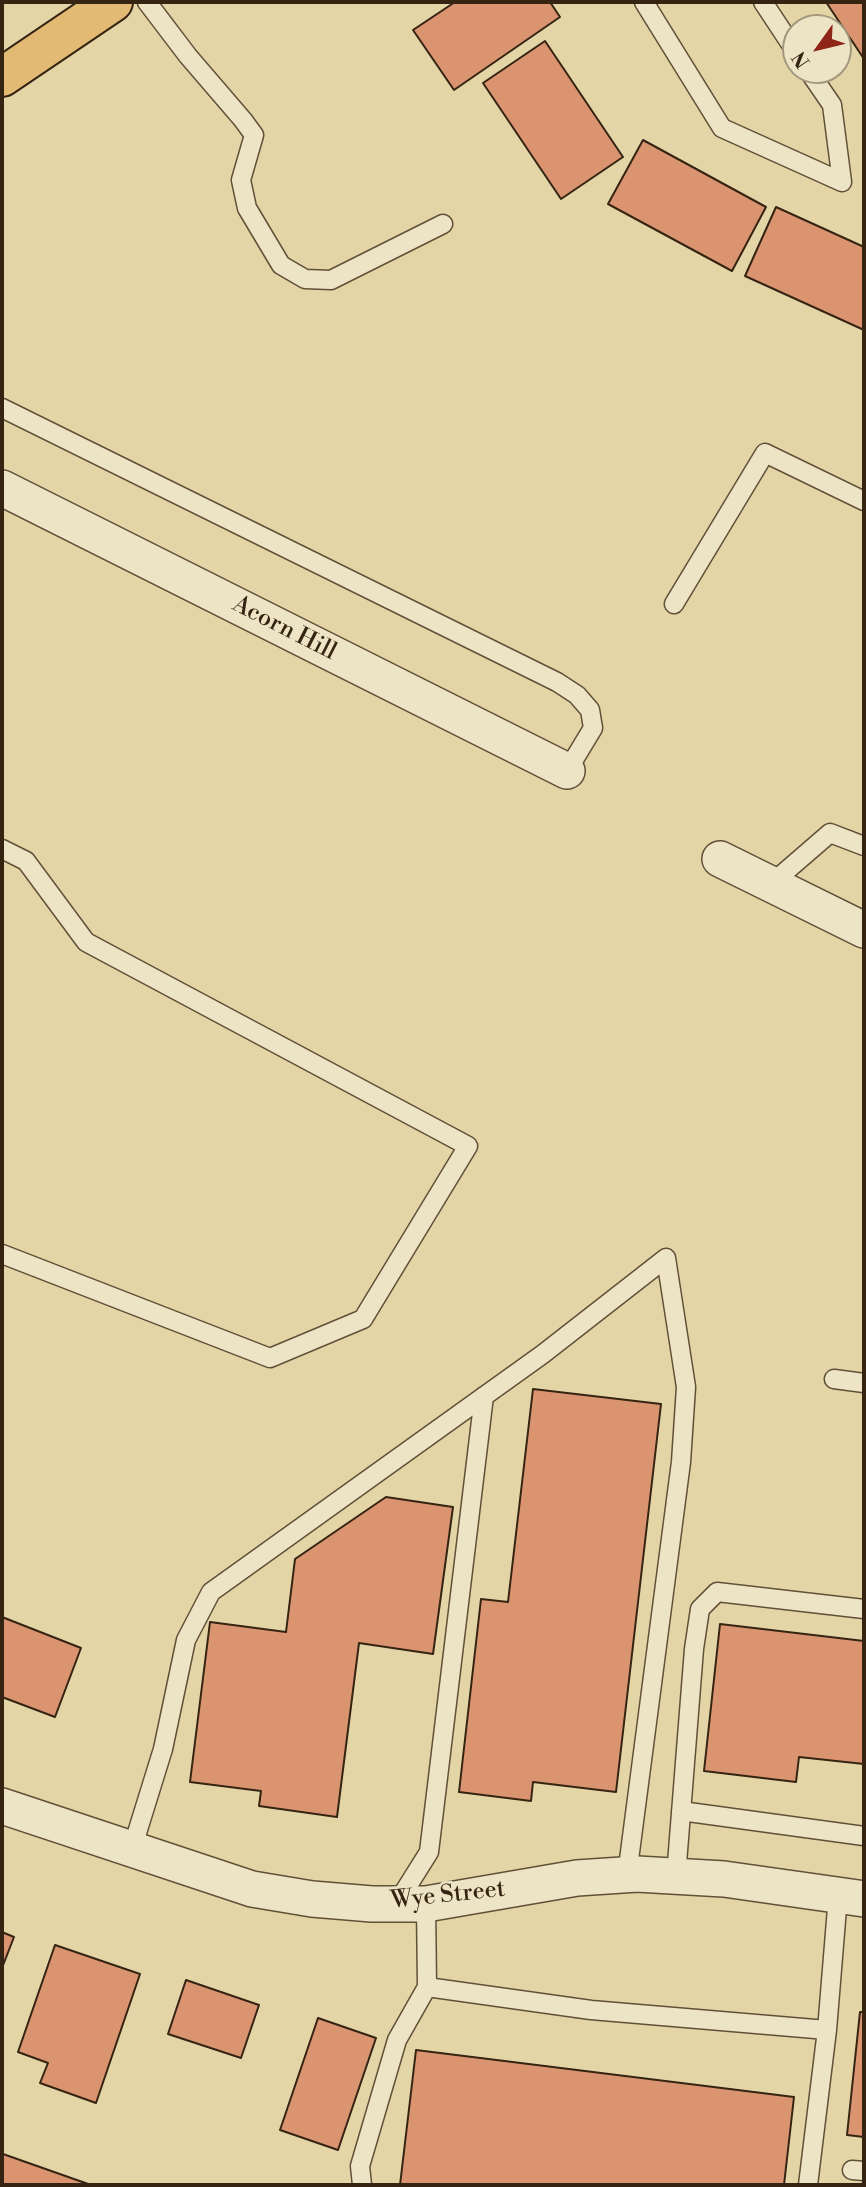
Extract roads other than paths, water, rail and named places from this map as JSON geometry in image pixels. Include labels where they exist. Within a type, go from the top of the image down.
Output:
[{"type":"main road","points":[[2,77],[113,2]]},
{"type":"street","name":"Acorn Hill","points":[[2,488],[567,771]]},
{"type":"street","points":[[719,859],[864,930]]},
{"type":"street","name":"Wye Street","points":[[2,1806],[252,1889],[312,1899],[411,1903],[577,1878],[627,1875],[724,1879],[851,1897]]},
{"type":"lane","points":[[147,2],[254,135],[241,180],[247,208],[281,265],[305,279],[331,280],[443,224]]},
{"type":"lane","points":[[644,2],[722,128],[842,182],[832,105],[818,84]]},
{"type":"lane","points":[[763,2],[782,31]]},
{"type":"lane","points":[[3,412],[556,682],[577,695],[590,710],[593,728],[567,771]]},
{"type":"lane","points":[[674,604],[765,453],[864,500]]},
{"type":"lane","points":[[771,884],[830,833],[864,846]]},
{"type":"lane","points":[[2,849],[26,861],[86,942],[468,1146],[363,1319],[270,1358],[2,1254]]},
{"type":"lane","points":[[132,1849],[163,1749],[186,1640],[211,1592],[543,1354],[666,1258],[686,1387],[681,1462],[627,1875]]},
{"type":"lane","points":[[834,1379],[864,1384]]},
{"type":"lane","points":[[362,2185],[360,2166],[397,2039],[427,1987],[411,1903],[429,1852],[484,1396]]},
{"type":"lane","points":[[676,1876],[694,1649],[700,1609],[717,1592],[864,1609]]},
{"type":"lane","points":[[681,1811],[864,1836]]},
{"type":"lane","points":[[808,2185],[827,2030],[851,1897]]},
{"type":"lane","points":[[427,1987],[591,2010],[827,2030]]}]
